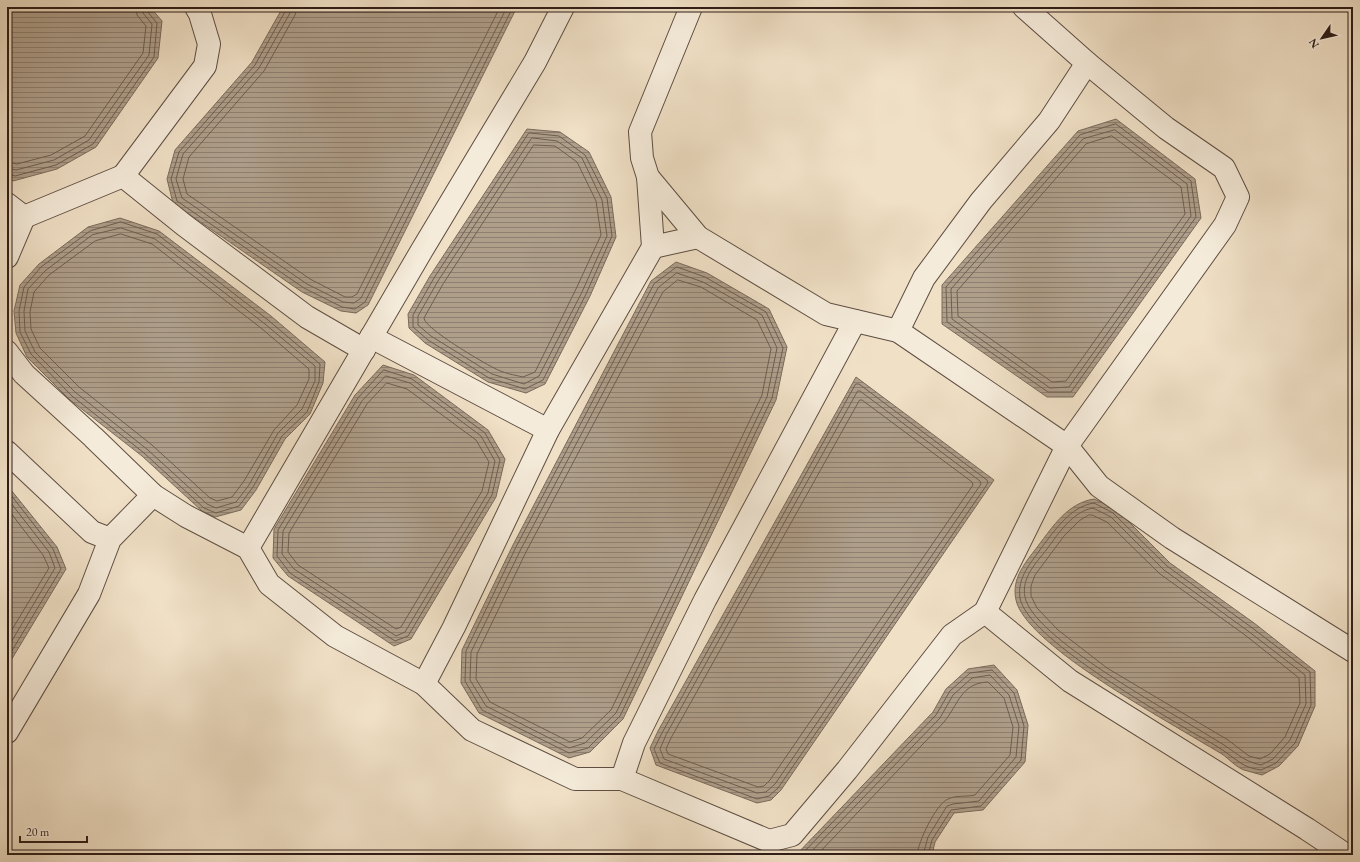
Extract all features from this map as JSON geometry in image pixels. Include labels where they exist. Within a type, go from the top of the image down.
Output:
[{"type":"lane","points":[[7,257],[24,217],[123,176],[206,66],[209,44],[200,14],[196,7]]},
{"type":"lane","points":[[248,548],[367,343],[535,62],[563,7]]},
{"type":"lane","points":[[424,684],[454,627],[548,430],[653,247],[648,178],[642,158],[640,132],[691,7]]},
{"type":"lane","points":[[7,352],[24,374],[93,437],[153,495],[186,516],[248,548],[269,584],[335,636],[424,684],[472,730],[575,779],[622,779],[769,841],[792,835],[847,770],[952,635],[985,612],[1067,446],[1225,225],[1238,197],[1224,168],[1166,128],[1087,64],[1024,7]]},
{"type":"lane","points":[[898,331],[924,278],[981,201],[1049,121],[1087,64]]},
{"type":"lane","points":[[123,176],[184,225],[307,317],[367,343],[548,430]]},
{"type":"lane","points":[[648,178],[698,237],[826,314],[898,331],[1067,446],[1099,486],[1172,538],[1353,651]]},
{"type":"lane","points":[[7,204],[24,217]]},
{"type":"lane","points":[[653,247],[698,237]]},
{"type":"lane","points":[[622,779],[634,743],[705,600],[855,321]]},
{"type":"lane","points":[[7,452],[92,532],[110,539]]},
{"type":"lane","points":[[7,732],[89,594],[110,539],[153,495]]},
{"type":"lane","points":[[985,612],[1070,681],[1346,855]]},
{"type":"water","points":[[7,7],[150,7],[162,21],[158,58],[96,147],[57,169],[13,181],[7,176]]},
{"type":"water","points":[[283,7],[517,7],[368,305],[356,313],[341,311],[302,292],[173,203],[167,179],[175,150],[252,62]]},
{"type":"water","points":[[1116,119],[1195,179],[1201,218],[1073,397],[1047,397],[942,324],[942,285],[1078,131]]},
{"type":"water","points":[[527,129],[560,132],[589,152],[611,197],[616,237],[590,296],[545,384],[526,393],[488,382],[425,343],[409,328],[408,314],[430,276]]},
{"type":"water","points":[[120,218],[159,231],[271,316],[325,362],[323,383],[310,414],[285,439],[256,490],[241,510],[215,517],[202,511],[142,456],[69,399],[27,357],[16,333],[14,311],[20,285],[39,264],[88,227]]},
{"type":"water","points":[[676,262],[707,273],[769,309],[787,347],[776,400],[623,719],[590,752],[569,758],[479,713],[461,683],[462,650],[513,545],[651,281]]},
{"type":"water","points":[[383,365],[414,375],[488,430],[505,459],[496,497],[411,639],[394,646],[288,576],[273,558],[274,529],[355,395]]},
{"type":"water","points":[[856,377],[994,480],[781,790],[771,800],[757,803],[656,765],[650,748],[658,731]]},
{"type":"water","points":[[7,485],[57,547],[66,569],[7,667]]},
{"type":"water","points":[[1094,499],[1116,509],[1170,563],[1254,623],[1315,671],[1315,706],[1298,746],[1279,766],[1262,775],[1241,769],[1222,754],[1119,693],[1091,674],[1064,655],[1041,635],[1024,617],[1016,600],[1015,592],[1018,577],[1021,571],[1049,531],[1062,516],[1076,505]]},
{"type":"water","points":[[994,665],[1017,690],[1028,725],[1025,762],[983,810],[954,813],[935,842],[932,855],[796,855],[933,712],[946,689],[968,669]]}]
